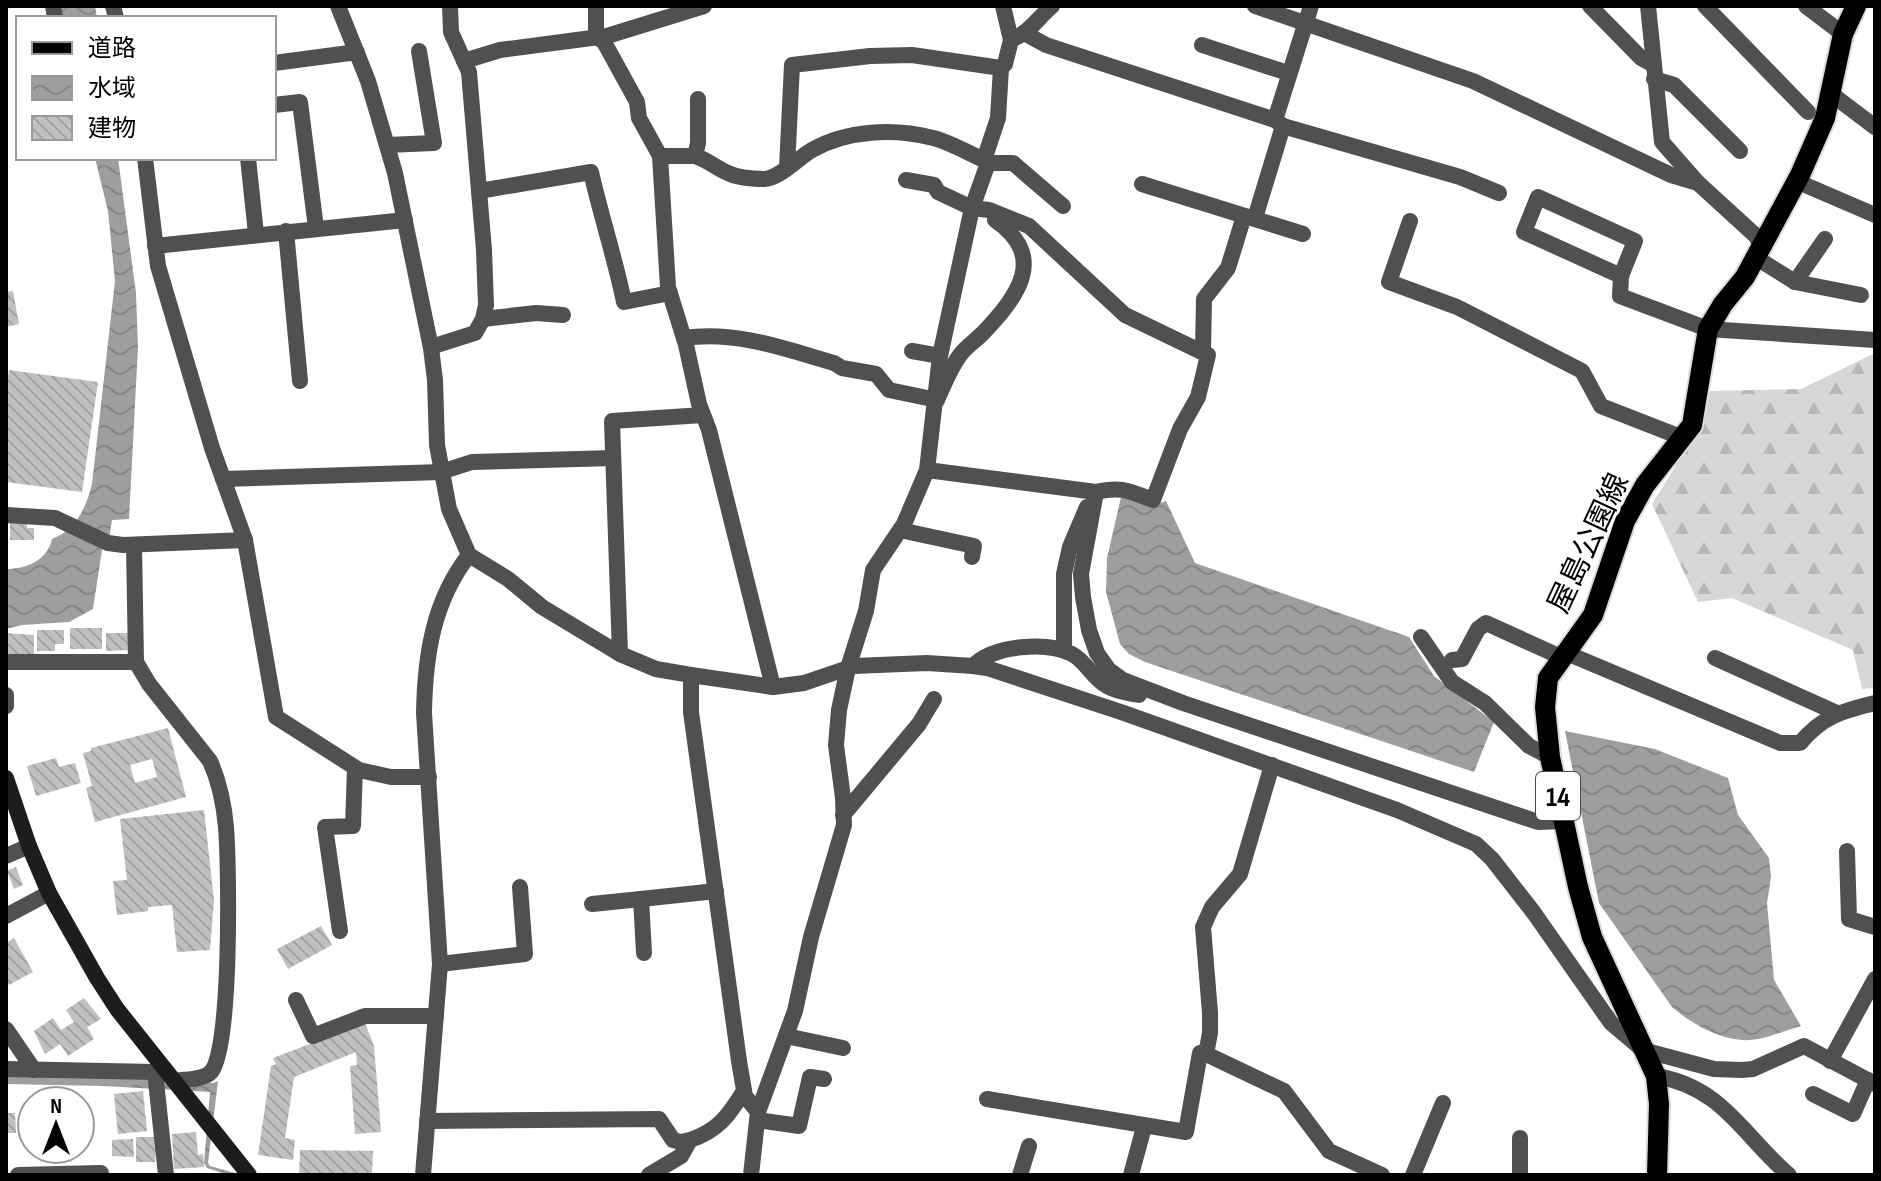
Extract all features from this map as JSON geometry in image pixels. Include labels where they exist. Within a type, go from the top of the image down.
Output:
[{"type":"main road","name":"屋島公園線","points":[[1657,1175],[1659,1104],[1656,1076],[1592,937],[1550,757],[1545,707],[1548,678],[1593,615],[1620,534],[1639,497],[1692,425],[1708,329],[1745,277],[1796,181],[1825,118],[1843,34],[1856,6]]},
{"type":"main road","points":[[6,778],[49,893],[110,998],[159,1069],[175,1081],[249,1175]]},
{"type":"street","points":[[338,6],[368,81],[405,220],[431,347],[441,472],[449,509],[469,555],[508,579],[542,607],[620,654],[656,669],[773,687],[804,683],[848,668],[927,663],[987,668],[1397,810],[1476,844],[1492,859],[1611,1023],[1643,1050],[1714,1069],[1753,1069],[1804,1046],[1871,1082],[1853,1114],[1813,1094]]},
{"type":"street","points":[[431,347],[475,333],[483,319],[486,291],[469,72],[451,32],[450,6]]},
{"type":"street","points":[[596,6],[596,36]]},
{"type":"street","points":[[464,61],[500,50],[607,36],[704,6]]},
{"type":"street","points":[[1003,6],[1019,37],[1279,123],[1460,177],[1499,193]]},
{"type":"street","points":[[751,1175],[758,1116],[795,1011],[811,937],[841,837],[843,815],[836,745],[839,710],[848,668],[866,611],[873,570],[900,530],[927,470],[940,356],[998,118],[1001,68],[1019,37],[1052,6]]},
{"type":"street","points":[[1255,6],[1308,14],[1473,81],[1671,175],[1698,183]]},
{"type":"street","points":[[1590,6],[1653,71],[1674,85],[1740,151]]},
{"type":"street","points":[[1648,6],[1662,142],[1698,183],[1756,236],[1758,251],[1795,282],[1861,295]]},
{"type":"street","points":[[1705,6],[1808,112]]},
{"type":"street","points":[[1806,6],[1843,34]]},
{"type":"street","points":[[1203,350],[1204,299],[1228,268],[1250,217],[1279,123],[1288,73],[1308,14]]},
{"type":"street","points":[[596,36],[604,42],[637,102],[639,118],[660,156],[670,293],[773,687]]},
{"type":"street","points":[[1202,45],[1288,73]]},
{"type":"street","points":[[387,145],[434,143],[419,51]]},
{"type":"street","points":[[276,63],[357,52]]},
{"type":"street","points":[[787,168],[792,65],[870,56],[912,55],[1001,68]]},
{"type":"street","points":[[1830,93],[1875,127]]},
{"type":"street","points":[[695,156],[698,99]]},
{"type":"street","points":[[276,105],[300,102],[316,228]]},
{"type":"street","points":[[660,156],[695,156],[709,160],[725,172],[769,179],[830,141],[868,132],[900,132],[935,138],[986,162],[1013,163],[1063,206]]},
{"type":"street","points":[[145,160],[158,266],[223,479],[245,540],[276,717],[355,768],[391,777],[429,777]]},
{"type":"street","points":[[248,160],[256,234]]},
{"type":"street","points":[[479,191],[591,172],[603,226],[613,247],[624,302],[670,293]]},
{"type":"street","points":[[906,180],[934,185],[938,192],[1012,232],[1019,240],[1026,263],[1020,282],[982,333],[961,354],[937,400]]},
{"type":"street","points":[[1796,181],[1875,215]]},
{"type":"street","points":[[1142,184],[1303,234]]},
{"type":"street","points":[[1621,276],[1524,232],[1538,197],[1635,241],[1621,276],[1620,296],[1708,329],[1875,340]]},
{"type":"street","points":[[927,470],[1096,492],[1112,487],[1122,488],[1153,500],[1180,429],[1198,397],[1208,355],[1125,315],[1029,226],[989,210],[974,209]]},
{"type":"street","points":[[155,246],[405,220]]},
{"type":"street","points":[[1410,221],[1389,282],[1457,307],[1582,371],[1601,406],[1683,438]]},
{"type":"street","points":[[286,231],[300,381]]},
{"type":"street","points":[[1795,282],[1825,239]]},
{"type":"street","points":[[483,319],[536,313],[563,315]]},
{"type":"street","points":[[684,338],[702,336],[766,342],[842,368],[876,374],[889,390],[937,400]]},
{"type":"street","points":[[912,351],[940,356]]},
{"type":"street","points":[[620,654],[612,421],[703,415]]},
{"type":"street","points":[[223,479],[441,472],[472,462],[613,458]]},
{"type":"street","points":[[1064,650],[1064,574],[1070,547],[1096,492]]},
{"type":"street","points":[[1096,492],[1081,574],[1087,619],[1097,653],[1109,670],[1123,680],[1538,822],[1563,821]]},
{"type":"street","points":[[6,515],[55,518],[108,543],[134,545],[245,540]]},
{"type":"street","points":[[900,530],[974,546],[972,557]]},
{"type":"street","points":[[134,545],[136,662],[210,761],[225,823],[229,910],[220,1049],[211,1072],[175,1081]]},
{"type":"street","points":[[423,1175],[440,964],[424,713],[425,672],[443,602],[469,555]]},
{"type":"street","points":[[1452,660],[1462,659],[1478,629],[1486,623],[1780,743],[1800,743],[1815,727],[1837,713],[1875,703]]},
{"type":"street","points":[[1421,637],[1452,682],[1485,703],[1529,746],[1550,757]]},
{"type":"street","points":[[973,666],[981,658],[1021,646],[1064,650],[1076,656],[1104,685],[1174,705],[1183,703]]},
{"type":"street","points":[[1715,658],[1837,713]]},
{"type":"street","points":[[6,662],[136,662]]},
{"type":"street","points":[[691,675],[691,712],[744,1091],[758,1116],[799,1126],[810,1077],[824,1079]]},
{"type":"street","points":[[6,695],[6,706]]},
{"type":"street","points":[[843,815],[919,724],[934,699]]},
{"type":"street","points":[[1206,1054],[1210,1013],[1203,927],[1212,907],[1240,874],[1272,765]]},
{"type":"street","points":[[340,931],[325,827],[353,826],[355,768]]},
{"type":"street","points":[[6,856],[29,846]]},
{"type":"street","points":[[1847,851],[1849,919],[1875,927]]},
{"type":"street","points":[[440,964],[525,954],[520,887]]},
{"type":"street","points":[[592,904],[716,891]]},
{"type":"street","points":[[6,916],[49,893]]},
{"type":"street","points":[[641,899],[644,953]]},
{"type":"street","points":[[1830,1061],[1871,997],[1875,979]]},
{"type":"street","points":[[296,1000],[313,1036],[365,1016],[436,1016]]},
{"type":"street","points":[[6,1029],[34,1070]]},
{"type":"street","points":[[786,1036],[843,1048]]},
{"type":"street","points":[[987,1099],[1186,1132],[1200,1053],[1206,1054],[1284,1091],[1329,1151],[1382,1175]]},
{"type":"street","points":[[6,1069],[159,1069],[166,1175]]},
{"type":"street","points":[[1656,1076],[1693,1086],[1732,1114],[1789,1175]]},
{"type":"street","points":[[427,1121],[659,1119],[673,1140],[681,1142],[705,1135],[720,1126],[744,1091]]},
{"type":"street","points":[[1413,1175],[1443,1103]]},
{"type":"street","points":[[1131,1175],[1144,1127]]},
{"type":"street","points":[[1520,1138],[1520,1175]]},
{"type":"street","points":[[649,1175],[681,1156],[690,1140]]},
{"type":"street","points":[[1020,1175],[1029,1146]]},
{"type":"street","points":[[18,1175],[101,1173]]},
{"type":"green space","points":[[1875,353],[1875,688],[1862,689],[1853,650],[1732,598],[1698,602],[1652,504],[1694,436],[1710,391],[1801,389]]},
{"type":"water","points":[[59,6],[95,6],[97,16],[62,16]]},
{"type":"water","points":[[95,160],[118,160],[136,293],[138,347],[129,519],[112,520],[109,539],[102,550],[93,609],[69,622],[6,629],[6,569],[28,565],[41,558],[52,539],[68,530],[79,517],[92,484],[115,281],[108,211]]},
{"type":"water","points":[[1122,493],[1152,506],[1166,501],[1195,563],[1409,637],[1434,676],[1494,722],[1474,772],[1129,654],[1120,644],[1106,592],[1107,558]]},
{"type":"water","points":[[1565,731],[1655,749],[1728,778],[1738,815],[1769,858],[1771,877],[1767,903],[1774,980],[1801,1026],[1758,1039],[1735,1039],[1701,1027],[1672,1007],[1599,903]]},
{"type":"water","points":[[6,1075],[218,1081],[208,1163],[242,1175],[229,1175],[207,1168],[204,1163],[210,1092],[96,1085],[6,1084]]},
{"type":"building","points":[[13,291],[19,324],[6,327],[6,292]]},
{"type":"building","points":[[9,370],[98,382],[82,492],[6,482],[6,389]]},
{"type":"building","points":[[10,522],[27,522],[27,528],[34,528],[34,540],[10,540]]},
{"type":"building","points":[[70,628],[102,628],[102,649],[70,649]]},
{"type":"building","points":[[37,630],[64,630],[64,644],[55,644],[55,651],[37,651]]},
{"type":"building","points":[[6,633],[34,635],[34,654],[6,654]]},
{"type":"building","points":[[106,633],[131,633],[131,650],[106,651]]},
{"type":"building","points":[[168,728],[186,797],[95,822],[86,788],[92,786],[83,753],[91,751],[91,748]],"holes":[[[152,759],[157,777],[135,783],[130,765]]]},
{"type":"building","points":[[56,758],[59,767],[75,763],[81,783],[36,796],[27,766]]},
{"type":"building","points":[[204,810],[214,900],[210,950],[177,952],[172,905],[117,915],[113,881],[127,880],[120,819]]},
{"type":"building","points":[[16,867],[23,885],[14,889],[7,871]]},
{"type":"building","points":[[321,926],[332,945],[288,969],[277,949]]},
{"type":"building","points":[[14,938],[33,972],[9,985],[6,980],[6,943]]},
{"type":"building","points":[[84,998],[101,1019],[87,1027],[94,1039],[68,1056],[60,1044],[45,1054],[34,1031],[53,1018],[61,1030],[74,1022],[66,1010]]},
{"type":"building","points":[[365,1023],[374,1046],[381,1132],[355,1134],[350,1066],[357,1065],[356,1052],[294,1077],[285,1138],[295,1140],[293,1160],[258,1155],[271,1066],[276,1064],[273,1058]]},
{"type":"building","points":[[143,1091],[147,1131],[118,1134],[114,1094]]},
{"type":"building","points":[[6,1113],[15,1113],[16,1133],[6,1133]]},
{"type":"building","points":[[196,1132],[198,1155],[203,1154],[204,1167],[174,1169],[172,1134]]},
{"type":"building","points":[[136,1137],[157,1137],[155,1162],[136,1162]]},
{"type":"building","points":[[133,1139],[134,1157],[112,1156],[112,1140]]},
{"type":"building","points":[[300,1150],[373,1151],[372,1175],[299,1175]]}]
